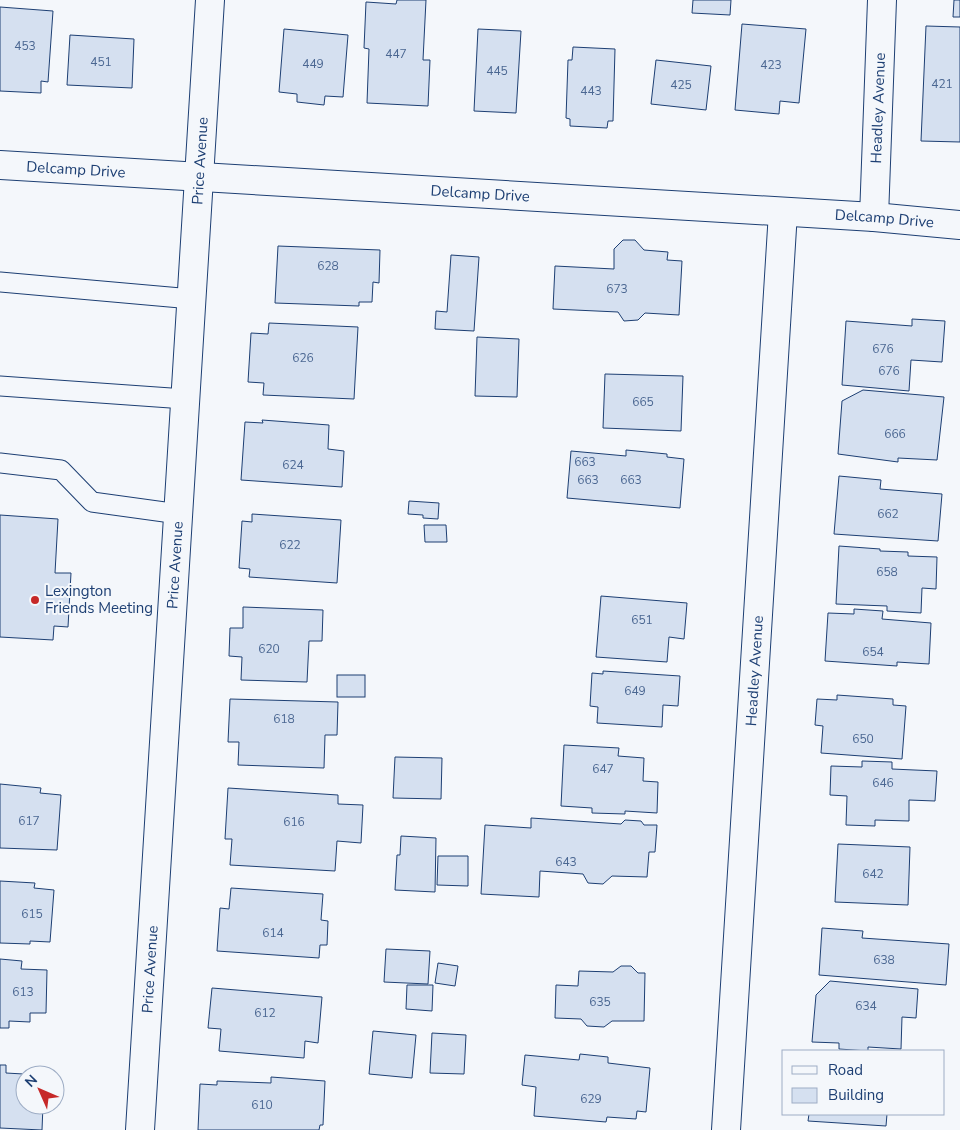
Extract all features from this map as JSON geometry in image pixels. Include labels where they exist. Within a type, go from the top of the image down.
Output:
[{"type":"street","name":"Price Avenue","points":[[140,1130],[210,0]]},
{"type":"street","name":"Headley Avenue","points":[[874,217],[882,0]]},
{"type":"street","name":"Delcamp Drive","points":[[0,164],[874,217],[960,225]]},
{"type":"street","name":"Headley Avenue","points":[[726,1130],[783,212]]},
{"type":"lane","points":[[0,282],[192,299]]},
{"type":"lane","points":[[0,386],[185,399]]},
{"type":"lane","points":[[0,463],[61,470],[92,502],[178,514]]},
{"type":"building","points":[[397,0],[426,0],[423,60],[430,60],[428,106],[367,103],[369,49],[364,48],[366,2],[396,4]]},
{"type":"building","points":[[693,0],[731,0],[730,15],[692,13]]},
{"type":"building","points":[[954,0],[960,0],[960,17],[953,17]]},
{"type":"building","points":[[0,7],[53,11],[48,82],[41,81],[41,93],[0,91]]},
{"type":"building","points":[[742,24],[806,29],[799,103],[780,101],[779,114],[735,110]]},
{"type":"building","points":[[926,26],[960,27],[960,142],[921,141]]},
{"type":"building","points":[[284,29],[348,35],[343,97],[325,96],[324,105],[297,102],[297,94],[279,92]]},
{"type":"building","points":[[478,29],[521,31],[516,113],[474,111]]},
{"type":"building","points":[[70,35],[134,39],[132,88],[67,85]]},
{"type":"building","points":[[573,47],[615,49],[613,121],[608,121],[607,128],[570,126],[570,119],[566,118],[568,60],[572,60]]},
{"type":"building","points":[[656,60],[711,66],[706,110],[651,104]]},
{"type":"building","points":[[623,240],[635,240],[644,250],[668,252],[667,260],[682,261],[679,315],[645,313],[638,320],[624,321],[618,312],[553,309],[555,266],[614,269],[614,249]]},
{"type":"building","points":[[278,246],[380,250],[379,283],[373,282],[372,302],[359,302],[359,306],[275,303]]},
{"type":"building","points":[[451,255],[479,257],[474,331],[435,329],[436,311],[447,312]]},
{"type":"building","points":[[912,319],[945,321],[942,362],[911,360],[909,391],[842,385],[846,321],[912,326]]},
{"type":"building","points":[[269,323],[358,327],[354,399],[263,395],[264,383],[248,382],[251,333],[268,334]]},
{"type":"building","points":[[477,337],[519,339],[517,397],[475,396]]},
{"type":"building","points":[[605,374],[683,376],[681,431],[603,428]]},
{"type":"building","points":[[863,390],[944,397],[937,460],[898,458],[898,462],[838,454],[842,401]]},
{"type":"building","points":[[262,420],[329,425],[328,449],[344,451],[342,487],[241,480],[245,422],[263,423]]},
{"type":"building","points":[[626,450],[667,454],[667,457],[684,459],[680,508],[567,498],[571,451],[626,456]]},
{"type":"building","points":[[839,476],[881,480],[880,489],[942,494],[938,541],[834,534]]},
{"type":"building","points":[[409,501],[439,503],[438,519],[408,514]]},
{"type":"building","points":[[252,514],[341,520],[337,583],[249,577],[250,569],[239,568],[242,521],[252,522]]},
{"type":"building","name":"Lexington Friends Meeting","points":[[0,515],[58,519],[55,573],[71,573],[68,627],[54,626],[53,640],[0,637]]},
{"type":"building","points":[[424,525],[446,525],[447,542],[425,542]]},
{"type":"building","points":[[839,546],[908,552],[908,556],[937,557],[936,589],[922,588],[921,613],[887,611],[887,606],[836,604]]},
{"type":"building","points":[[601,596],[687,603],[684,639],[669,637],[667,662],[596,657]]},
{"type":"building","points":[[243,607],[323,610],[322,641],[309,641],[307,682],[241,680],[242,657],[229,656],[230,628],[243,628]]},
{"type":"building","points":[[854,609],[883,611],[882,619],[931,623],[929,664],[897,662],[897,666],[825,661],[828,613],[854,614]]},
{"type":"building","points":[[603,671],[680,676],[678,706],[663,705],[662,727],[597,723],[598,707],[590,706],[592,673],[603,674]]},
{"type":"building","points":[[337,675],[365,675],[365,697],[337,697]]},
{"type":"building","points":[[837,695],[893,699],[893,705],[906,706],[902,759],[821,753],[823,726],[815,725],[817,699],[837,700]]},
{"type":"building","points":[[230,699],[338,702],[337,735],[325,735],[324,768],[238,765],[239,742],[228,742]]},
{"type":"building","points":[[564,745],[619,748],[618,756],[644,758],[643,781],[658,782],[657,813],[625,811],[625,814],[592,813],[592,808],[561,806]]},
{"type":"building","points":[[395,757],[442,758],[441,799],[393,798]]},
{"type":"building","points":[[862,761],[892,762],[892,769],[937,771],[935,801],[909,800],[909,821],[875,820],[875,826],[846,825],[847,796],[830,795],[831,766],[862,767]]},
{"type":"building","points":[[0,784],[41,788],[40,793],[61,795],[57,850],[0,848]]},
{"type":"building","points":[[228,788],[338,795],[338,804],[363,805],[361,843],[337,841],[335,871],[230,865],[232,839],[225,839]]},
{"type":"building","points":[[531,818],[621,824],[625,820],[641,821],[644,825],[657,825],[655,852],[649,852],[647,877],[612,876],[603,884],[588,883],[583,874],[540,871],[539,897],[481,894],[485,825],[531,828]]},
{"type":"building","points":[[401,836],[436,838],[435,892],[395,890],[397,855],[400,855]]},
{"type":"building","points":[[838,844],[910,847],[908,905],[835,902]]},
{"type":"building","points":[[438,856],[468,856],[468,886],[437,885]]},
{"type":"building","points":[[0,881],[35,883],[34,888],[54,890],[50,942],[30,941],[30,944],[0,943]]},
{"type":"building","points":[[231,888],[323,894],[321,920],[328,921],[327,945],[320,945],[319,958],[217,951],[220,908],[229,909]]},
{"type":"building","points":[[822,928],[863,931],[862,938],[949,944],[946,985],[819,975]]},
{"type":"building","points":[[386,949],[430,951],[428,984],[384,982]]},
{"type":"building","points":[[0,959],[22,961],[21,969],[47,970],[46,1013],[30,1013],[30,1022],[9,1021],[9,1028],[0,1028]]},
{"type":"building","points":[[438,963],[458,966],[455,986],[435,983]]},
{"type":"building","points":[[621,966],[631,966],[638,973],[645,973],[644,1021],[612,1021],[604,1027],[587,1026],[581,1019],[555,1018],[556,985],[578,986],[579,971],[613,972]]},
{"type":"building","points":[[830,981],[918,989],[916,1018],[902,1017],[901,1049],[868,1047],[868,1050],[839,1049],[839,1043],[812,1042],[816,995]]},
{"type":"building","points":[[407,985],[433,985],[432,1011],[406,1009]]},
{"type":"building","points":[[212,988],[322,997],[318,1043],[305,1041],[304,1058],[219,1051],[221,1029],[208,1028]]},
{"type":"building","points":[[373,1031],[416,1035],[412,1078],[369,1074]]},
{"type":"building","points":[[432,1033],[466,1035],[464,1074],[430,1073]]},
{"type":"building","points":[[580,1054],[608,1057],[608,1063],[650,1068],[646,1112],[637,1111],[636,1119],[607,1117],[606,1122],[534,1116],[536,1087],[522,1085],[525,1055],[579,1060]]},
{"type":"building","points":[[0,1065],[6,1065],[6,1073],[15,1074],[15,1115],[43,1115],[42,1130],[0,1128]]},
{"type":"building","points":[[271,1077],[325,1081],[323,1125],[320,1125],[319,1130],[198,1130],[200,1084],[217,1085],[217,1081],[271,1083]]},
{"type":"building","points":[[809,1115],[887,1115],[886,1126],[808,1121]]},
{"type":"place","name":"Lexington Friends Meeting","points":[[35,600]]}]
